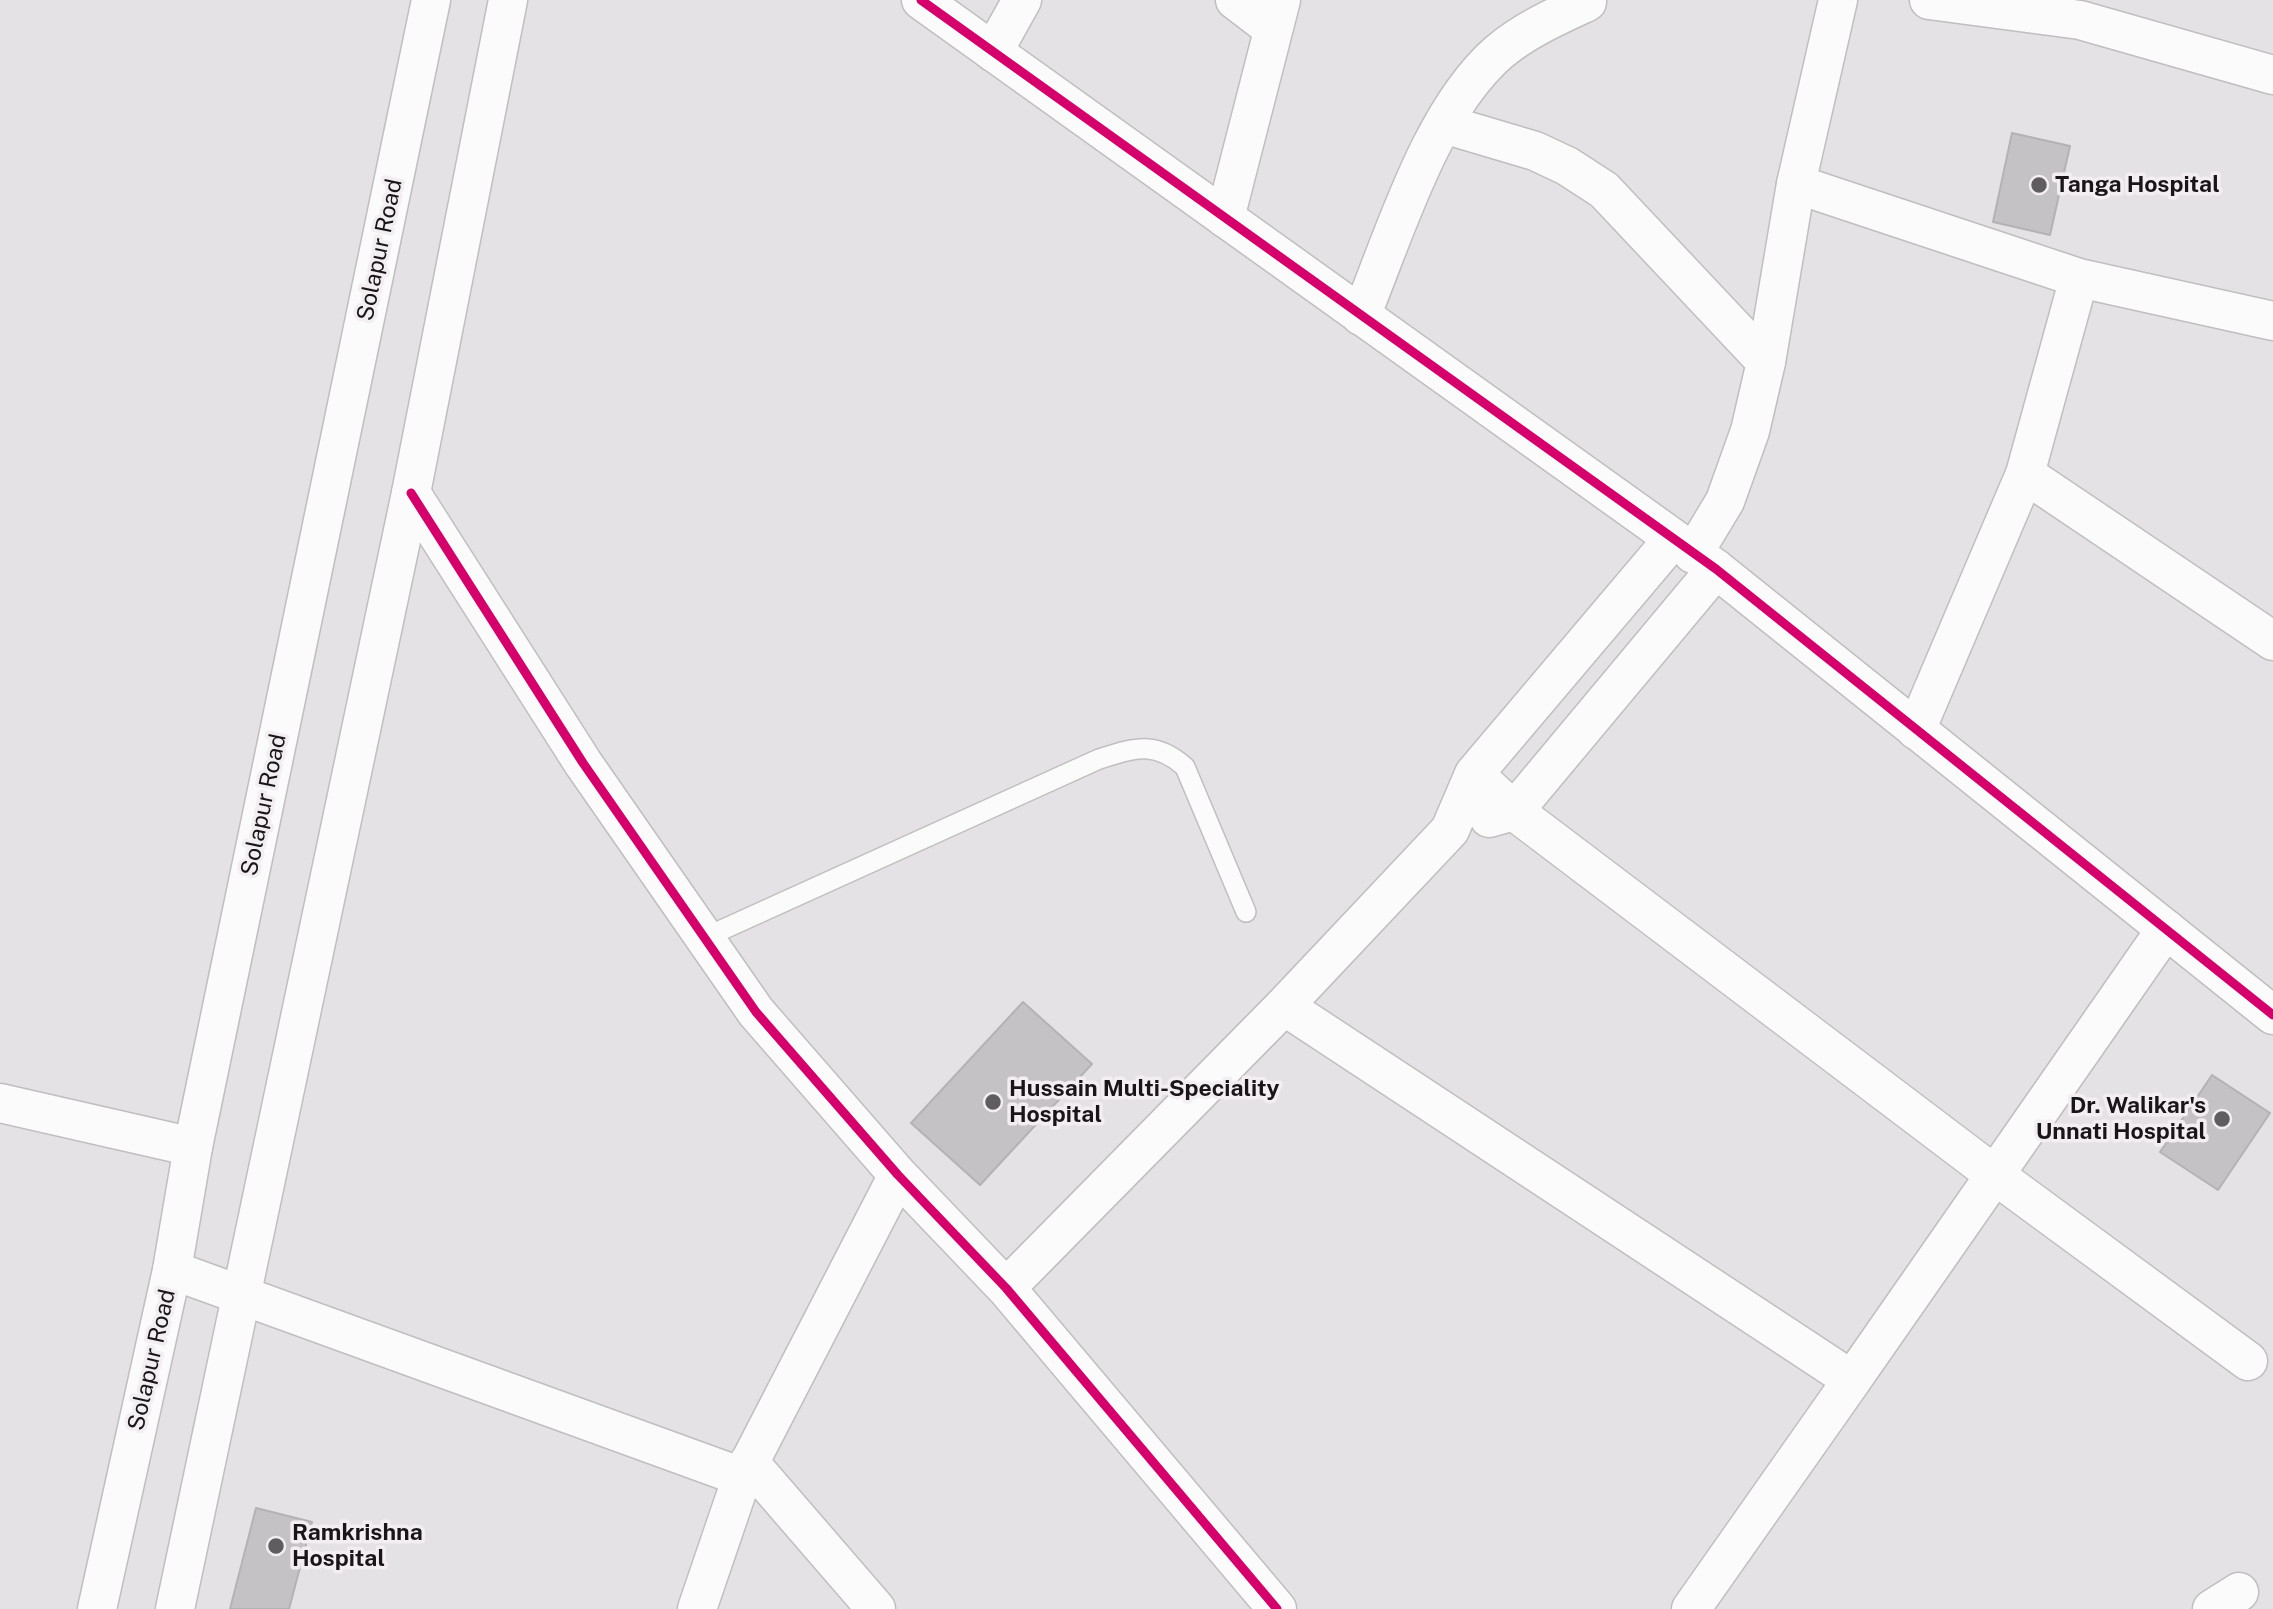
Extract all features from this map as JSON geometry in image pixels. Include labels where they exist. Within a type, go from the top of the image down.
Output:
[{"type":"street","name":"Solapur Road","points":[[97,1609],[172,1270],[193,1147],[431,0]]},
{"type":"street","points":[[175,1609],[411,493],[508,0]]},
{"type":"street","points":[[921,0],[1694,554],[2273,1015]]},
{"type":"street","points":[[993,52],[1022,0]]},
{"type":"street","points":[[1224,218],[1277,14],[1235,0]]},
{"type":"street","points":[[1450,830],[1514,811],[1694,554],[1725,501],[1751,431],[1766,362],[1796,184],[1838,0]]},
{"type":"street","points":[[1929,0],[2085,10],[2273,75]]},
{"type":"street","points":[[1361,316],[1434,139],[1461,95],[1499,52],[1546,21],[1587,2]]},
{"type":"street","points":[[1444,124],[1535,151],[1567,166],[1604,190],[1766,362]]},
{"type":"street","points":[[1796,184],[2079,278],[2273,321]]},
{"type":"street","points":[[1916,730],[2025,474],[2079,278]]},
{"type":"street","points":[[2025,474],[2273,641]]},
{"type":"street","points":[[411,493],[583,763],[756,1012],[898,1175],[1006,1288],[1277,1609]]},
{"type":"street","points":[[1006,1288],[1284,1006],[1450,830],[1474,774],[1694,554]]},
{"type":"street","points":[[1474,774],[1514,811],[1995,1175],[2249,1361]]},
{"type":"street","points":[[1691,1609],[2166,929]]},
{"type":"street","points":[[1284,1006],[1852,1380]]},
{"type":"street","points":[[0,1103],[193,1147]]},
{"type":"street","points":[[697,1609],[746,1470],[898,1175]]},
{"type":"street","points":[[172,1270],[746,1470],[876,1609]]},
{"type":"lane","points":[[704,938],[1099,759],[1136,747],[1168,752],[1185,767],[1246,912]]},
{"type":"building","points":[[2012,133],[2070,146],[2050,235],[1993,222]]},
{"type":"building","points":[[1023,1002],[1092,1064],[980,1185],[911,1123]]},
{"type":"building","points":[[2212,1075],[2270,1113],[2218,1190],[2160,1152]]},
{"type":"building","points":[[256,1508],[312,1522],[289,1609],[230,1609]]},
{"type":"cycle path","points":[[921,0],[1716,569],[2273,1015]]},
{"type":"cycle path","points":[[411,493],[583,763],[756,1012],[898,1175],[1006,1288],[1277,1609]]},
{"type":"place","name":"Tanga Hospital","points":[[2039,185]]},
{"type":"place","name":"Hussain Multi-Speciality Hospital","points":[[993,1102]]},
{"type":"place","name":"Dr. Walikar's Unnati Hospital","points":[[2222,1119]]},
{"type":"place","name":"Ramkrishna Hospital","points":[[276,1546]]}]
